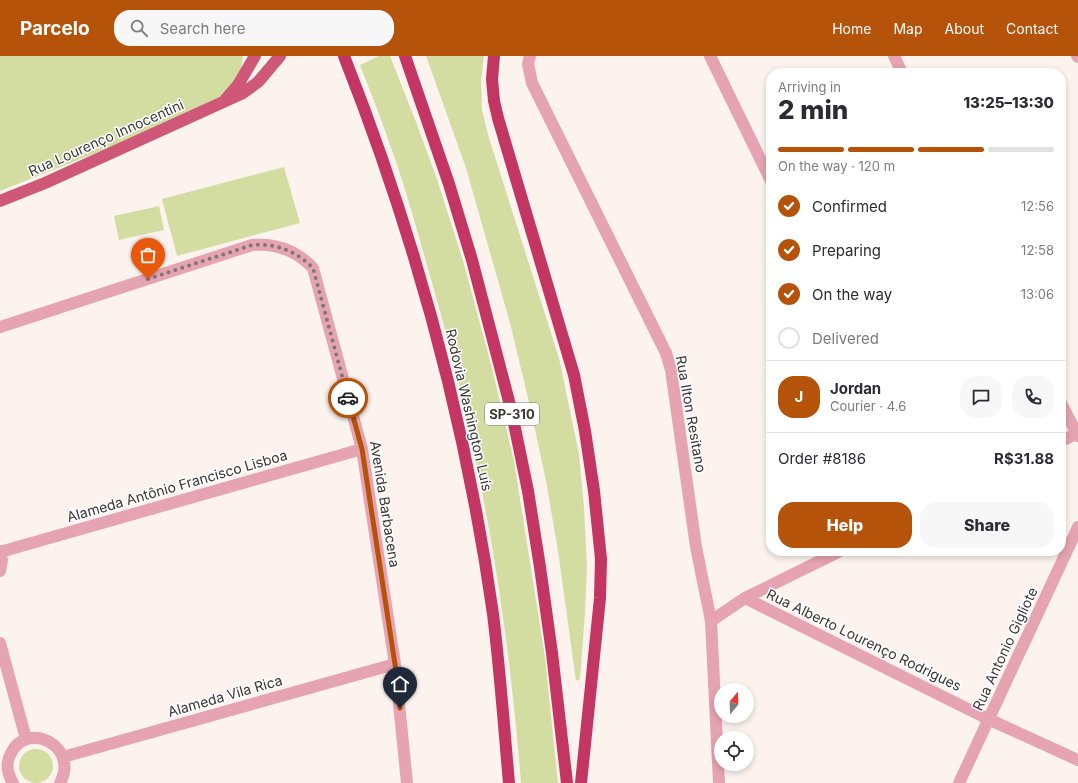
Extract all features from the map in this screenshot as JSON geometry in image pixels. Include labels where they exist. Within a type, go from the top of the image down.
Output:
[{"type":"highway","name":"Rodovia Washington Luís","points":[[344,56],[384,162],[412,251],[438,340],[458,425],[474,504],[493,615],[509,783]]},
{"type":"highway","name":"SP-310","points":[[405,56],[449,184],[472,260],[511,409],[528,491],[540,567],[568,783]]},
{"type":"highway","points":[[494,56],[492,79],[498,118],[574,375],[585,431],[594,491],[601,559],[600,598],[581,783]]},
{"type":"main road","name":"Rua Lourenço Innocentini","points":[[224,102],[238,85],[255,56]]},
{"type":"main road","name":"Rua Lourenço Innocentini","points":[[0,201],[45,183],[243,93],[258,82],[280,56]]},
{"type":"street","name":"Rua Ilton Resitano","points":[[530,56],[528,64],[532,83],[666,353],[671,370],[696,547],[711,621],[719,783]]},
{"type":"street","points":[[710,56],[766,171]]},
{"type":"street","points":[[894,56],[900,68]]},
{"type":"street","name":"Avenida Barbacena","points":[[0,327],[252,245],[262,244],[284,249],[297,254],[313,268],[362,449],[395,664],[408,783]]},
{"type":"street","points":[[1066,413],[1077,434],[1066,439]]},
{"type":"street","name":"Alameda Antônio Francisco Lisboa","points":[[0,551],[362,449]]},
{"type":"street","name":"Rua Antonio Gigliote","points":[[1066,553],[1078,527]]},
{"type":"street","points":[[0,551],[2,560],[0,571]]},
{"type":"street","points":[[711,621],[745,598],[830,556]]},
{"type":"street","name":"Rua Antonio Gigliote","points":[[959,783],[1064,556]]},
{"type":"street","name":"Rua Alberto Lourenço Rodrigues","points":[[745,598],[988,719],[1078,760]]},
{"type":"street","points":[[0,643],[26,739]]},
{"type":"street","name":"Alameda Vila Rica","points":[[63,757],[395,664]]},
{"type":"street","points":[[7,777],[8,758],[17,744],[26,739],[44,739],[59,749],[63,757],[64,770],[60,783]]},
{"type":"green space","points":[[0,56],[243,56],[240,74],[225,98],[197,113],[0,191]]},
{"type":"green space","points":[[379,56],[390,56],[438,182],[464,264],[492,368],[514,461],[545,657],[558,783],[521,783],[510,670],[500,594],[469,427],[449,344],[409,203],[387,135],[360,65]]},
{"type":"green space","points":[[426,56],[484,56],[481,81],[482,110],[489,138],[559,358],[579,454],[584,508],[587,566],[585,613],[580,679],[576,681],[558,551],[546,481],[529,402],[510,323],[466,168]]},
{"type":"green space","points":[[284,167],[300,223],[177,256],[162,199]]},
{"type":"green space","points":[[159,206],[164,230],[119,240],[114,216]]},
{"type":"green space","points":[[36,749],[48,754],[53,766],[48,778],[36,783],[24,778],[19,766],[24,754]]},
{"type":"way so far","points":[[148,279],[252,245],[262,244],[274,246],[297,254],[313,268],[348,398]]},
{"type":"route","points":[[348,398],[362,449],[395,664],[400,708]]}]
